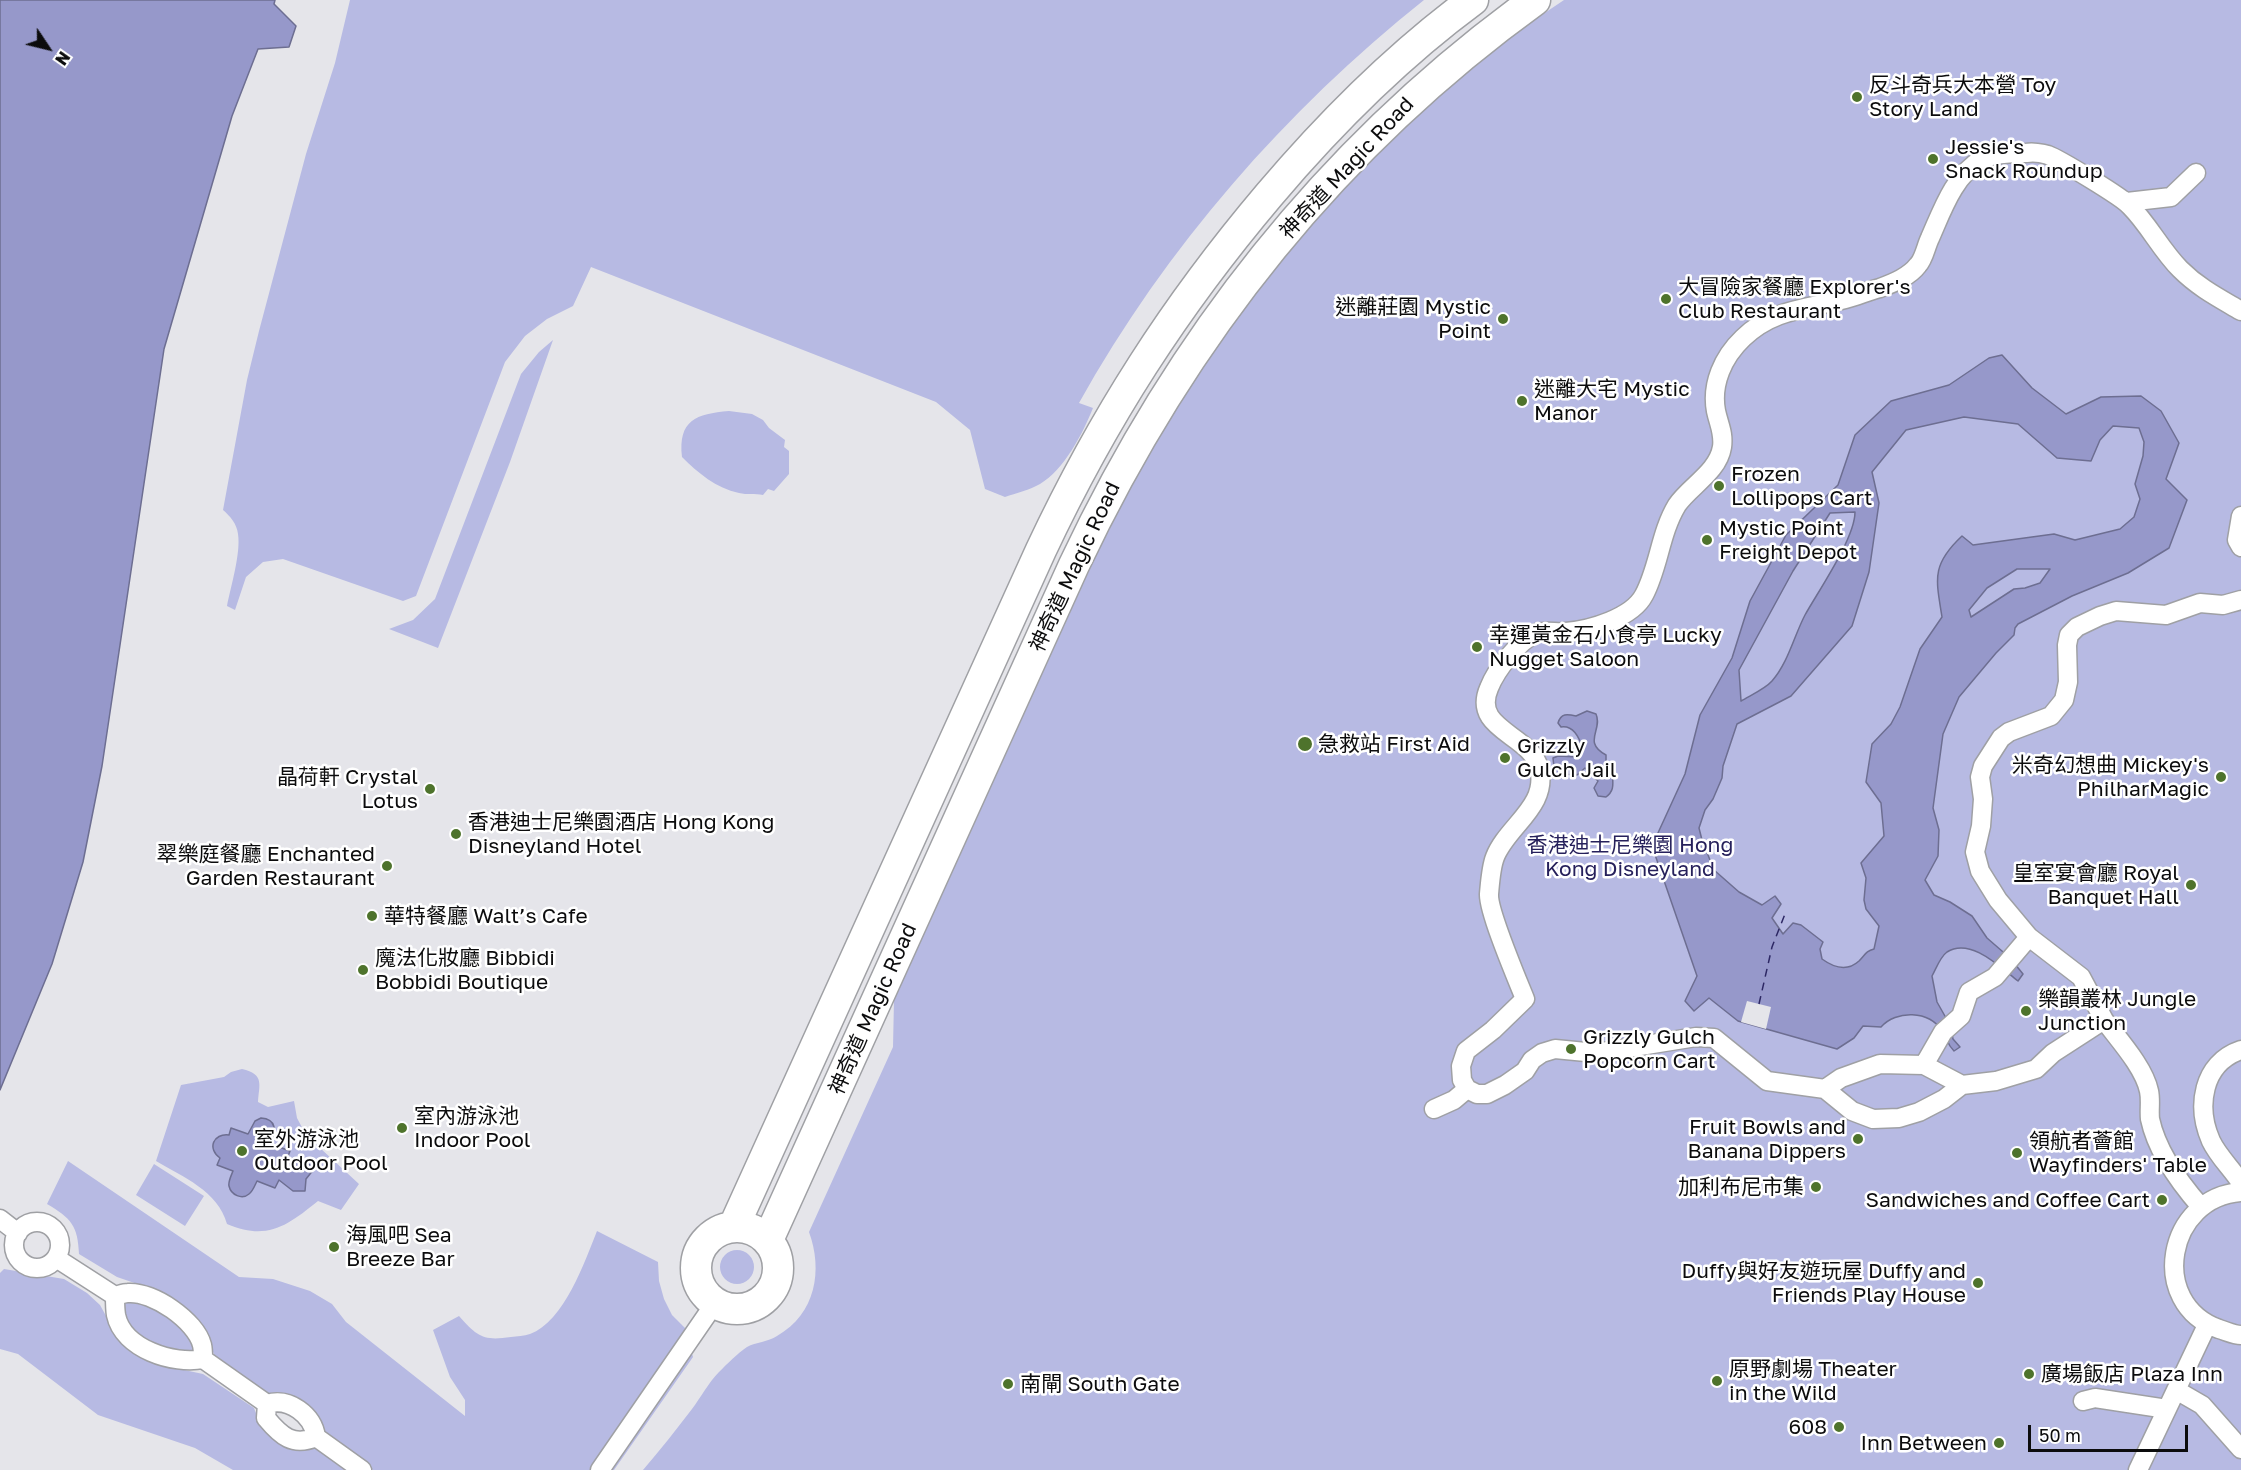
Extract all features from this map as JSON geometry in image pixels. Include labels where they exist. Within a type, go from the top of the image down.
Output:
[{"type":"street","name":"神奇道 Magic Road","points":[[734,1226],[1041,550],[1091,449],[1120,398],[1191,292],[1295,164],[1378,79],[1423,39],[1473,0]]},
{"type":"street","name":"神奇道 Magic Road","points":[[768,1240],[1074,565],[1123,466],[1152,417],[1221,313],[1260,262],[1330,180],[1362,146],[1429,83],[1492,31],[1535,0]]},
{"type":"street","points":[[2104,1020],[2082,1032],[2053,1053],[2036,1069],[1996,1081],[1962,1085],[1944,1099],[1919,1112],[1899,1118],[1873,1119],[1852,1111],[1825,1089],[1767,1082],[1714,1038],[1696,1037],[1596,1053],[1555,1049],[1542,1053],[1532,1060],[1525,1071],[1505,1085],[1487,1094],[1476,1094],[1467,1089],[1462,1080],[1461,1066],[1466,1051],[1493,1030],[1525,999],[1488,899],[1494,858],[1520,820],[1536,802],[1540,783],[1539,767],[1532,752],[1491,721],[1484,702],[1490,684],[1526,638],[1541,631],[1564,632],[1591,629],[1634,609],[1644,595],[1664,531],[1672,515],[1680,501],[1708,472],[1722,452],[1723,430],[1716,411],[1715,389],[1723,365],[1743,338],[1768,319],[1800,308],[1844,300],[1896,282],[1919,265],[1953,189],[1966,172],[1984,158],[2028,152],[2048,155],[2127,202],[2178,267],[2205,292],[2241,311]]},
{"type":"street","points":[[2127,202],[2171,197],[2196,173]]},
{"type":"street","points":[[2241,516],[2238,540],[2241,547]]},
{"type":"street","points":[[2201,1207],[2149,1140],[2150,1119],[2146,1083],[2104,1020],[2081,977],[2029,937],[1998,900],[1980,872],[1975,852],[1981,826],[1983,799],[1980,777],[1983,766],[1992,750],[2009,732],[2051,716],[2064,700],[2068,681],[2067,645],[2069,635],[2077,627],[2116,611],[2166,615],[2200,603],[2223,605],[2241,600]]},
{"type":"street","points":[[1924,1065],[1943,1032],[1961,1016],[1969,992],[1995,977],[2029,937]]},
{"type":"street","points":[[2241,1050],[2218,1064],[2208,1079],[2202,1096],[2206,1127],[2212,1143],[2241,1183]]},
{"type":"street","points":[[1825,1089],[1841,1078],[1880,1064],[1924,1065],[1962,1085]]},
{"type":"street","points":[[1434,1109],[1454,1100],[1467,1089]]},
{"type":"street","points":[[2241,1192],[2220,1196],[2201,1207],[2184,1225],[2179,1235],[2174,1263],[2175,1280],[2180,1295],[2190,1310],[2207,1325],[2241,1335]]},
{"type":"street","points":[[0,1220],[18,1233]]},
{"type":"street","points":[[36,1222],[50,1226],[59,1237],[59,1251],[56,1258],[44,1267],[28,1266],[17,1256],[15,1248],[18,1233],[29,1224],[36,1222]]},
{"type":"street","points":[[734,1226],[750,1228],[768,1240],[777,1255],[778,1264],[776,1281],[768,1295],[754,1305],[739,1309],[715,1303],[709,1298],[699,1284],[696,1269],[702,1247],[710,1236],[717,1231],[734,1226]]},
{"type":"street","points":[[56,1258],[115,1296],[129,1292],[147,1296],[172,1308],[191,1326],[202,1343],[203,1359]]},
{"type":"street","points":[[115,1296],[116,1317],[126,1334],[141,1345],[154,1354],[172,1360],[203,1359],[267,1404],[281,1402],[297,1408],[308,1417],[315,1428],[316,1437],[362,1470]]},
{"type":"street","points":[[600,1470],[715,1303]]},
{"type":"street","points":[[2138,1470],[2207,1325]]},
{"type":"street","points":[[2176,1390],[2202,1405],[2241,1449]]},
{"type":"street","points":[[2083,1401],[2096,1398],[2167,1409]]},
{"type":"street","points":[[267,1404],[266,1418],[278,1432],[291,1440],[305,1442],[316,1437]]},
{"type":"green space","points":[[350,0],[1424,0],[1324,88],[1277,135],[1190,236],[1113,345],[1079,403],[1093,408],[1072,450],[1049,478],[1036,486],[1005,497],[985,489],[970,430],[936,402],[591,267],[573,306],[547,319],[525,336],[505,362],[416,596],[403,601],[283,559],[263,562],[246,577],[235,610],[227,606],[239,542],[233,520],[223,510],[247,380],[306,154],[335,63]]},
{"type":"green space","name":"香港迪士尼樂園 Hong Kong Disneyland","points":[[1564,0],[2241,0],[2241,1470],[643,1470],[719,1372],[747,1347],[773,1338],[790,1327],[808,1303],[815,1276],[813,1246],[809,1232],[893,1047],[894,1000],[1087,575],[1129,491],[1176,409],[1229,330],[1286,254],[1348,183],[1415,116],[1487,55]]},
{"type":"green space","points":[[553,340],[510,462],[438,648],[389,629],[413,620],[435,599],[521,374],[539,352]]},
{"type":"green space","points":[[729,411],[752,414],[763,420],[769,428],[785,440],[784,447],[789,451],[789,474],[774,491],[768,489],[763,495],[731,491],[708,479],[682,457],[683,435],[686,427],[692,421],[707,414]]},
{"type":"green space","name":"室外游泳池 Outdoor Pool","points":[[242,1069],[254,1074],[259,1081],[258,1102],[268,1107],[294,1101],[297,1118],[306,1135],[359,1184],[341,1210],[318,1201],[296,1218],[276,1228],[265,1231],[241,1229],[227,1224],[216,1202],[198,1186],[156,1161],[181,1085],[224,1077]]},
{"type":"green space","points":[[68,1161],[239,1277],[273,1279],[310,1291],[332,1304],[346,1322],[465,1416],[465,1400],[450,1377],[433,1330],[459,1316],[476,1333],[487,1338],[530,1334],[542,1327],[553,1317],[572,1289],[597,1231],[658,1262],[659,1281],[664,1299],[672,1315],[685,1328],[693,1357],[614,1470],[373,1470],[324,1433],[318,1417],[304,1404],[287,1395],[263,1393],[215,1357],[208,1339],[152,1289],[117,1277],[79,1254],[77,1236],[72,1224],[47,1204]]},
{"type":"green space","points":[[154,1164],[204,1196],[185,1226],[136,1195]]},
{"type":"green space","points":[[737,1250],[749,1255],[754,1267],[749,1279],[737,1284],[725,1279],[720,1267],[725,1255]]},
{"type":"green space","points":[[4,1269],[64,1279],[87,1293],[100,1305],[111,1325],[134,1351],[156,1364],[203,1374],[254,1408],[267,1433],[279,1443],[298,1450],[315,1448],[346,1470],[233,1470],[195,1448],[98,1415],[18,1354],[0,1349],[0,1273]]},
{"type":"green space","points":[[129,1300],[150,1305],[179,1324],[186,1333],[194,1353],[184,1356],[153,1344],[134,1332],[123,1315],[122,1304]]},
{"type":"shaded area","points":[[0,0],[275,0],[274,4],[296,26],[289,47],[258,49],[232,116],[164,349],[102,766],[83,862],[52,964],[0,1090]]},
{"type":"shaded area","points":[[2002,355],[2032,388],[2066,414],[2101,397],[2141,396],[2161,411],[2179,443],[2166,479],[2187,500],[2169,548],[2128,573],[2072,596],[2018,624],[2014,635],[1959,697],[1943,734],[1933,808],[1939,830],[1938,856],[1925,880],[1934,895],[1972,916],[1987,938],[2010,958],[2023,974],[2018,981],[1985,956],[1966,948],[1956,948],[1945,954],[1932,976],[1937,1002],[1950,1025],[1953,1039],[1960,1047],[1954,1051],[1936,1024],[1921,1016],[1895,1017],[1881,1027],[1863,1026],[1854,1038],[1837,1049],[1738,1021],[1709,998],[1694,1011],[1685,1001],[1697,976],[1652,846],[1685,774],[1700,715],[1732,658],[1750,601],[1786,535],[1838,485],[1855,435],[1891,401],[1949,385],[1989,358]],"holes":[[[1964,417],[2018,424],[2057,458],[2091,461],[2100,440],[2113,426],[2139,428],[2144,442],[2143,456],[2135,484],[2140,499],[2134,517],[2120,529],[2075,540],[2054,534],[1973,545],[1962,536],[1945,556],[1938,573],[1942,617],[1920,649],[1900,707],[1891,724],[1872,744],[1866,782],[1881,803],[1884,836],[1861,863],[1866,878],[1864,900],[1866,909],[1879,926],[1874,949],[1854,964],[1840,967],[1822,959],[1820,949],[1823,942],[1801,925],[1793,923],[1783,934],[1772,918],[1781,904],[1775,896],[1762,905],[1739,892],[1714,870],[1699,828],[1705,810],[1713,799],[1722,778],[1723,766],[1737,724],[1791,696],[1852,626],[1869,572],[1879,503],[1872,472],[1906,430]],[[1855,512],[1843,549],[1805,615],[1778,674],[1766,687],[1741,701],[1739,670],[1793,571],[1830,513]],[[2017,569],[2050,569],[2040,583],[2014,589],[1971,617],[1969,610],[1987,588]]]},
{"type":"shaded area","points":[[1587,711],[1596,714],[1595,745],[1606,755],[1606,765],[1613,770],[1613,788],[1606,797],[1598,796],[1594,788],[1598,781],[1585,768],[1577,775],[1562,774],[1555,777],[1553,758],[1558,756],[1579,757],[1583,750],[1573,730],[1561,727],[1559,720],[1565,715],[1576,716]]},
{"type":"shaded area","points":[[261,1118],[273,1123],[274,1135],[271,1144],[290,1151],[287,1159],[302,1160],[314,1169],[306,1179],[305,1191],[293,1191],[279,1180],[275,1188],[257,1181],[250,1193],[243,1197],[234,1194],[230,1189],[229,1183],[233,1171],[217,1165],[220,1158],[214,1150],[214,1142],[219,1136],[229,1135],[231,1128],[248,1134],[255,1121]]},
{"type":"pier","points":[[1747,1001],[1771,1007],[1766,1029],[1741,1022]]},
{"type":"ferry route","points":[[1759,1004],[1772,947],[1785,914]]},
{"type":"place","name":"反斗奇兵大本營 Toy Story Land","points":[[1857,97]]},
{"type":"place","name":"Jessie's Snack Roundup","points":[[1933,159]]},
{"type":"place","name":"大冒險家餐廳 Explorer's Club Restaurant","points":[[1666,299]]},
{"type":"place","name":"迷離莊園 Mystic Point","points":[[1503,319]]},
{"type":"place","name":"迷離大宅 Mystic Manor","points":[[1522,401]]},
{"type":"place","name":"Frozen Lollipops Cart","points":[[1719,486]]},
{"type":"place","name":"Mystic Point Freight Depot","points":[[1707,540]]},
{"type":"place","name":"幸運黃金石小食亭 Lucky Nugget Saloon","points":[[1477,647]]},
{"type":"place","name":"急救站 First Aid","points":[[1305,744]]},
{"type":"place","name":"Grizzly Gulch Jail","points":[[1505,758]]},
{"type":"place","name":"米奇幻想曲 Mickey's PhilharMagic","points":[[2221,777]]},
{"type":"place","name":"晶荷軒 Crystal Lotus","points":[[430,789]]},
{"type":"place","name":"香港迪士尼樂園酒店 Hong Kong Disneyland Hotel","points":[[456,834]]},
{"type":"place","name":"翠樂庭餐廳 Enchanted Garden Restaurant","points":[[387,866]]},
{"type":"place","name":"皇室宴會廳 Royal Banquet Hall","points":[[2191,885]]},
{"type":"place","name":"華特餐廳 Walt’s Cafe","points":[[372,916]]},
{"type":"place","name":"魔法化妝廳 Bibbidi Bobbidi Boutique","points":[[363,970]]},
{"type":"place","name":"樂韻叢林 Jungle Junction","points":[[2026,1011]]},
{"type":"place","name":"Grizzly Gulch Popcorn Cart","points":[[1571,1049]]},
{"type":"place","name":"室內游泳池 Indoor Pool","points":[[402,1128]]},
{"type":"place","name":"Fruit Bowls and Banana Dippers","points":[[1858,1139]]},
{"type":"place","name":"室外游泳池 Outdoor Pool","points":[[242,1151]]},
{"type":"place","name":"領航者薈館 Wayfinders' Table","points":[[2017,1153]]},
{"type":"place","name":"加利布尼市集","points":[[1816,1187]]},
{"type":"place","name":"Sandwiches and Coffee Cart","points":[[2162,1200]]},
{"type":"place","name":"海風吧 Sea Breeze Bar","points":[[334,1247]]},
{"type":"place","name":"Duffy與好友遊玩屋 Duffy and Friends Play House","points":[[1978,1283]]},
{"type":"place","name":"廣場飯店 Plaza Inn","points":[[2029,1374]]},
{"type":"place","name":"原野劇場 Theater in the Wild","points":[[1717,1381]]},
{"type":"place","name":"南閘 South Gate","points":[[1008,1384]]},
{"type":"place","name":"608","points":[[1839,1427]]},
{"type":"place","name":"Inn Between","points":[[1999,1443]]}]
